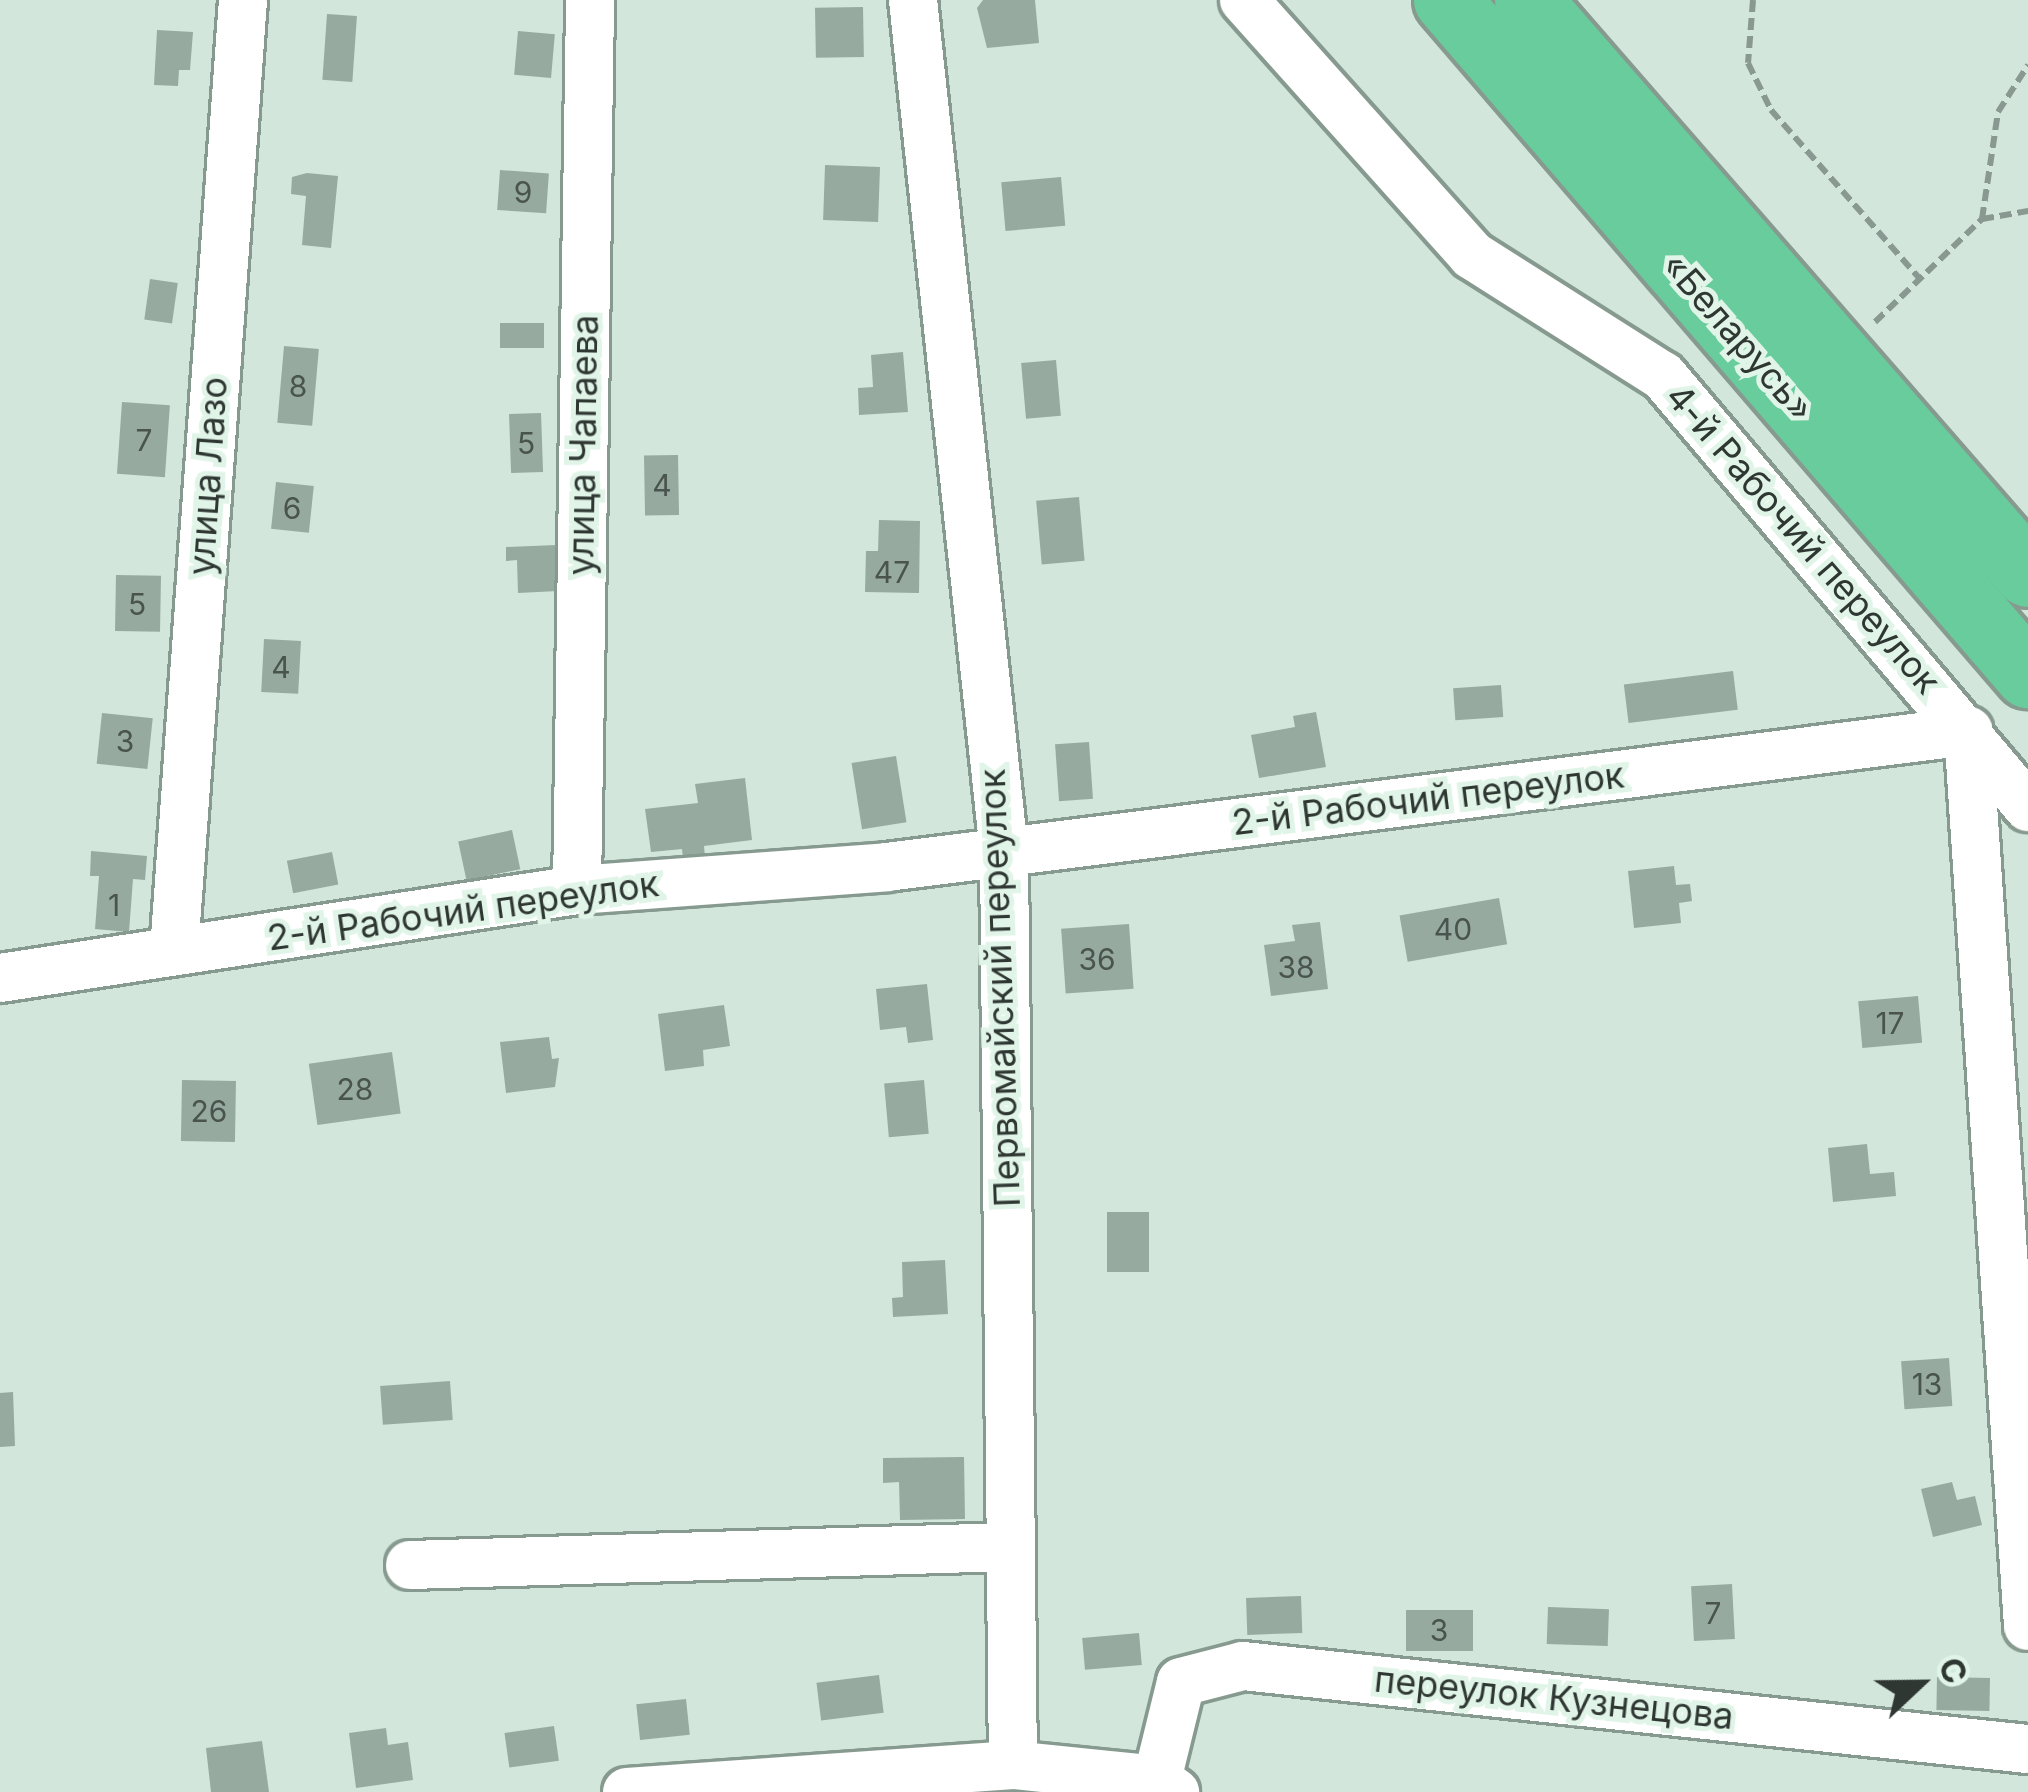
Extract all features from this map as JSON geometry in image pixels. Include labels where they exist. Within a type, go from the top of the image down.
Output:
[{"type":"highway","name":"«Беларусь»","points":[[1448,0],[2028,675]]},
{"type":"highway","name":"«Беларусь»","points":[[1528,0],[1842,353],[2028,574]]},
{"type":"street","name":"улица Лазо","points":[[174,951],[243,0]]},
{"type":"street","name":"улица Чапаева","points":[[577,890],[590,0]]},
{"type":"street","name":"Первомайский переулок","points":[[913,0],[1004,852],[1013,1765]]},
{"type":"street","name":"4-й Рабочий переулок","points":[[1244,0],[1472,255],[1663,376],[2028,807]]},
{"type":"street","name":"2-й Рабочий переулок","points":[[0,979],[577,890],[1004,852],[1968,731]]},
{"type":"street","points":[[1968,731],[2028,1626]]},
{"type":"street","points":[[410,1565],[1011,1547]]},
{"type":"street","name":"переулок Кузнецова","points":[[1162,1788],[1181,1682],[1243,1666],[2028,1749]]},
{"type":"street","points":[[627,1792],[1013,1765],[1162,1788]]},
{"type":"path","points":[[1753,0],[1748,63],[1771,110],[1920,279]]},
{"type":"path","points":[[1982,220],[1997,112],[2028,65]]},
{"type":"path","points":[[1842,353],[1982,220],[2028,211]]},
{"type":"building","points":[[983,0],[1035,0],[1039,43],[987,48],[977,8]]},
{"type":"building","points":[[863,7],[864,57],[816,58],[815,8]]},
{"type":"building","points":[[327,14],[357,16],[352,82],[322,80]]},
{"type":"building","points":[[157,30],[193,32],[190,70],[179,70],[178,86],[154,85]]},
{"type":"building","points":[[518,31],[555,34],[551,78],[514,75]]},
{"type":"building","points":[[825,165],[880,167],[878,222],[823,220]]},
{"type":"building","points":[[500,170],[549,173],[546,213],[497,210]]},
{"type":"building","points":[[307,173],[338,176],[331,248],[302,245],[306,196],[291,194],[292,177]]},
{"type":"building","points":[[1061,177],[1065,226],[1005,231],[1001,182]]},
{"type":"building","points":[[150,279],[178,283],[172,323],[144,320]]},
{"type":"building","points":[[500,323],[544,323],[544,348],[500,348]]},
{"type":"building","points":[[284,346],[319,349],[312,426],[277,423]]},
{"type":"building","points":[[903,352],[908,412],[859,415],[858,388],[873,387],[871,355]]},
{"type":"building","points":[[1056,360],[1061,416],[1026,419],[1021,363]]},
{"type":"building","points":[[122,402],[170,405],[165,477],[117,474]]},
{"type":"building","points":[[541,413],[543,472],[511,473],[509,414]]},
{"type":"building","points":[[678,455],[679,515],[645,516],[644,456]]},
{"type":"building","points":[[276,482],[314,486],[309,533],[271,529]]},
{"type":"building","points":[[1079,497],[1085,561],[1042,565],[1036,501]]},
{"type":"building","points":[[879,520],[920,521],[919,593],[865,592],[866,551],[878,551]]},
{"type":"building","points":[[556,545],[558,591],[518,593],[517,560],[506,561],[506,547]]},
{"type":"building","points":[[116,575],[161,576],[160,632],[115,631]]},
{"type":"building","points":[[264,639],[301,641],[298,694],[261,692]]},
{"type":"building","points":[[1733,671],[1738,710],[1629,723],[1624,684]]},
{"type":"building","points":[[1501,685],[1503,717],[1455,720],[1453,688]]},
{"type":"building","points":[[1316,712],[1326,767],[1259,778],[1251,735],[1295,727],[1293,716]]},
{"type":"building","points":[[102,713],[153,718],[147,769],[97,764]]},
{"type":"building","points":[[1089,742],[1093,799],[1059,801],[1055,744]]},
{"type":"building","points":[[896,756],[906,822],[862,829],[852,763]]},
{"type":"building","points":[[745,778],[752,840],[704,846],[705,857],[683,859],[682,849],[651,852],[645,809],[698,803],[695,784]]},
{"type":"building","points":[[512,830],[520,869],[467,881],[458,841]]},
{"type":"building","points":[[91,851],[147,856],[145,880],[133,879],[129,932],[95,929],[99,876],[90,876]]},
{"type":"building","points":[[332,852],[338,884],[293,893],[287,861]]},
{"type":"building","points":[[1674,866],[1676,885],[1690,884],[1692,901],[1679,903],[1681,923],[1634,928],[1628,871]]},
{"type":"building","points":[[1499,898],[1507,944],[1408,962],[1400,916]]},
{"type":"building","points":[[1320,922],[1328,989],[1271,996],[1264,945],[1295,941],[1292,925]]},
{"type":"building","points":[[1129,924],[1134,989],[1066,994],[1061,929]]},
{"type":"building","points":[[927,984],[933,1040],[908,1043],[906,1027],[880,1030],[876,989]]},
{"type":"building","points":[[1918,996],[1922,1043],[1862,1048],[1858,1001]]},
{"type":"building","points":[[724,1005],[730,1046],[703,1050],[704,1066],[665,1071],[658,1014]]},
{"type":"building","points":[[549,1037],[552,1059],[559,1058],[555,1087],[506,1093],[500,1042]]},
{"type":"building","points":[[392,1052],[401,1113],[317,1125],[309,1064]]},
{"type":"building","points":[[182,1080],[236,1081],[235,1142],[181,1141]]},
{"type":"building","points":[[924,1080],[929,1134],[889,1137],[884,1083]]},
{"type":"building","points":[[1867,1144],[1870,1174],[1894,1172],[1896,1196],[1833,1202],[1828,1148]]},
{"type":"building","points":[[1107,1212],[1149,1212],[1149,1272],[1107,1272]]},
{"type":"building","points":[[945,1260],[948,1314],[893,1317],[892,1298],[903,1297],[902,1262]]},
{"type":"building","points":[[1949,1358],[1952,1406],[1904,1409],[1901,1361]]},
{"type":"building","points":[[450,1381],[453,1420],[383,1425],[380,1386]]},
{"type":"building","points":[[13,1392],[15,1446],[0,1447],[0,1393]]},
{"type":"building","points":[[964,1457],[965,1519],[900,1520],[899,1482],[883,1483],[883,1458]]},
{"type":"building","points":[[1952,1482],[1957,1500],[1975,1496],[1982,1525],[1933,1537],[1921,1489]]},
{"type":"building","points":[[1732,1584],[1735,1639],[1694,1641],[1691,1586]]},
{"type":"building","points":[[1301,1596],[1302,1633],[1247,1635],[1246,1598]]},
{"type":"building","points":[[1548,1607],[1609,1609],[1608,1646],[1547,1644]]},
{"type":"building","points":[[1406,1610],[1473,1610],[1473,1651],[1406,1651]]},
{"type":"building","points":[[1139,1633],[1142,1665],[1085,1670],[1082,1638]]},
{"type":"building","points":[[879,1675],[884,1713],[821,1720],[816,1683]]},
{"type":"building","points":[[1937,1677],[1990,1678],[1989,1711],[1936,1710]]},
{"type":"building","points":[[686,1699],[690,1735],[640,1740],[636,1704]]},
{"type":"building","points":[[554,1726],[559,1761],[509,1768],[504,1733]]},
{"type":"building","points":[[386,1728],[388,1745],[408,1742],[413,1780],[356,1788],[349,1733]]},
{"type":"building","points":[[262,1741],[269,1792],[211,1792],[206,1748]]}]
